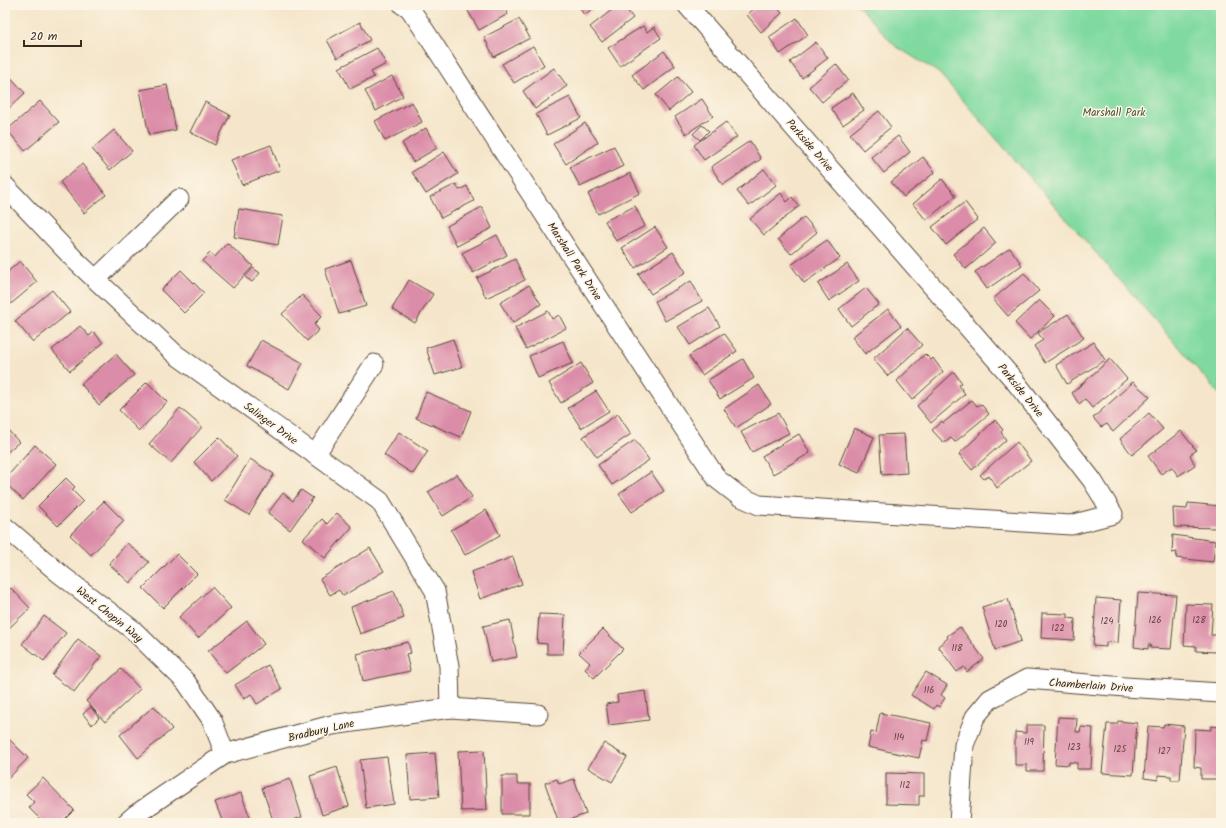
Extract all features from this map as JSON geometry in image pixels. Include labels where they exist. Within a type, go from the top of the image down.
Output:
[{"type":"street","name":"Marshall Park Drive","points":[[403,5],[409,5],[717,479],[739,496],[759,505]]},
{"type":"street","name":"Parkside Drive","points":[[687,5],[1014,380],[1092,480],[1113,514],[1071,525],[759,505]]},
{"type":"street","name":"Salinger Drive","points":[[5,186],[76,260],[175,354],[380,501],[435,591],[449,666],[450,708]]},
{"type":"street","points":[[96,279],[179,198]]},
{"type":"street","points":[[315,455],[374,364]]},
{"type":"street","name":"West Chopin Way","points":[[5,527],[60,574],[133,630],[186,682],[212,720],[225,754]]},
{"type":"street","name":"Chamberlain Drive","points":[[959,823],[964,745],[975,717],[990,699],[1027,680],[1125,688],[1221,693]]},
{"type":"street","name":"Bradbury Lane","points":[[126,823],[135,815],[225,754],[332,725],[450,708],[538,714]]},
{"type":"green space","name":"Marshall Park","points":[[858,5],[1221,5],[1221,396],[939,73],[894,45]]},
{"type":"building","points":[[479,5],[503,5],[508,14],[479,30],[468,11]]},
{"type":"building","points":[[578,5],[598,5],[584,15]]},
{"type":"building","points":[[618,5],[623,5],[633,18],[602,42],[590,27]]},
{"type":"building","points":[[758,5],[775,5],[782,13],[761,32],[747,15]]},
{"type":"building","points":[[797,18],[808,35],[780,54],[769,37]]},
{"type":"building","points":[[519,19],[530,38],[494,57],[484,37]]},
{"type":"building","points":[[360,22],[370,40],[337,58],[327,40]]},
{"type":"building","points":[[643,26],[647,32],[654,27],[661,38],[620,66],[608,48]]},
{"type":"building","points":[[816,42],[828,58],[802,78],[790,62]]},
{"type":"building","points":[[533,46],[544,65],[514,83],[502,64]]},
{"type":"building","points":[[377,48],[386,64],[371,72],[374,77],[350,89],[339,68]]},
{"type":"building","points":[[664,51],[675,66],[644,90],[632,75]]},
{"type":"building","points":[[836,64],[848,80],[822,102],[809,87]]},
{"type":"building","points":[[554,68],[567,86],[535,109],[523,91]]},
{"type":"building","points":[[5,71],[25,93],[5,112]]},
{"type":"building","points":[[392,76],[403,96],[376,111],[365,91]]},
{"type":"building","points":[[678,77],[691,92],[669,111],[656,95]]},
{"type":"building","points":[[167,85],[176,130],[149,135],[140,90]]},
{"type":"building","points":[[853,93],[864,110],[843,125],[831,108]]},
{"type":"building","points":[[570,97],[581,118],[547,135],[536,114]]},
{"type":"building","points":[[702,99],[713,116],[686,134],[675,117]]},
{"type":"building","points":[[40,101],[59,122],[25,151],[7,130]]},
{"type":"building","points":[[205,102],[230,115],[215,145],[190,132]]},
{"type":"building","points":[[412,102],[422,122],[385,141],[375,121]]},
{"type":"building","points":[[879,111],[891,127],[863,150],[850,134]]},
{"type":"building","points":[[726,122],[737,137],[704,160],[694,145]]},
{"type":"building","points":[[585,123],[598,142],[566,164],[553,144]]},
{"type":"building","points":[[702,125],[709,131],[700,140],[693,134]]},
{"type":"building","points":[[426,128],[437,148],[413,162],[402,143]]},
{"type":"building","points":[[114,130],[132,151],[110,170],[92,149]]},
{"type":"building","points":[[898,136],[910,152],[884,173],[871,157]]},
{"type":"building","points":[[750,141],[761,159],[723,185],[711,167]]},
{"type":"building","points":[[271,145],[280,170],[242,185],[231,160]]},
{"type":"building","points":[[614,146],[623,166],[580,187],[570,167]]},
{"type":"building","points":[[444,152],[458,174],[426,194],[412,172]]},
{"type":"building","points":[[923,157],[935,172],[904,197],[891,182]]},
{"type":"building","points":[[82,164],[106,195],[84,213],[60,182]]},
{"type":"building","points":[[764,169],[776,185],[749,206],[737,191]]},
{"type":"building","points":[[630,173],[640,193],[598,214],[588,194]]},
{"type":"building","points":[[942,179],[956,196],[926,220],[913,204]]},
{"type":"building","points":[[456,184],[459,190],[467,186],[474,201],[441,218],[430,197]]},
{"type":"building","points":[[781,193],[787,202],[792,197],[799,206],[764,235],[750,219]]},
{"type":"building","points":[[965,202],[978,219],[946,245],[932,227]]},
{"type":"building","points":[[635,206],[645,226],[616,241],[605,221]]},
{"type":"building","points":[[482,207],[492,228],[457,246],[447,226]]},
{"type":"building","points":[[239,209],[283,216],[278,245],[234,237]]},
{"type":"building","points":[[804,217],[817,232],[791,254],[778,239]]},
{"type":"building","points":[[655,227],[668,247],[635,268],[622,248]]},
{"type":"building","points":[[984,228],[996,243],[966,269],[953,254]]},
{"type":"building","points":[[497,235],[507,255],[473,273],[462,253]]},
{"type":"building","points":[[827,240],[840,258],[804,283],[791,265]]},
{"type":"building","points":[[227,243],[253,266],[233,288],[202,261],[210,253],[215,257]]},
{"type":"building","points":[[1010,248],[1022,265],[987,289],[975,272]]},
{"type":"building","points":[[673,252],[686,272],[651,294],[638,274]]},
{"type":"building","points":[[515,259],[525,280],[486,298],[477,278]]},
{"type":"building","points":[[351,260],[366,306],[339,314],[325,269]]},
{"type":"building","points":[[20,261],[37,282],[5,309],[5,274]]},
{"type":"building","points":[[847,264],[859,281],[829,301],[818,284]]},
{"type":"building","points":[[253,268],[260,273],[252,282],[245,277]]},
{"type":"building","points":[[181,270],[204,293],[184,313],[161,290]]},
{"type":"building","points":[[1024,273],[1039,291],[1008,316],[993,299]]},
{"type":"building","points":[[409,280],[433,294],[415,323],[392,309]]},
{"type":"building","points":[[691,281],[702,301],[665,321],[655,301]]},
{"type":"building","points":[[529,285],[541,304],[513,323],[500,303]]},
{"type":"building","points":[[866,288],[879,304],[851,326],[839,309]]},
{"type":"building","points":[[52,290],[70,312],[33,342],[15,321]]},
{"type":"building","points":[[302,295],[322,316],[314,324],[319,330],[307,341],[282,314]]},
{"type":"building","points":[[1039,300],[1055,316],[1030,339],[1015,323]]},
{"type":"building","points":[[709,308],[720,326],[690,345],[678,327]]},
{"type":"building","points":[[888,309],[901,326],[865,354],[852,337]]},
{"type":"building","points":[[548,311],[552,319],[559,315],[566,328],[526,349],[515,328]]},
{"type":"building","points":[[1068,314],[1084,338],[1045,363],[1034,346],[1043,340],[1038,333]]},
{"type":"building","points":[[80,326],[89,336],[94,332],[103,343],[70,371],[52,350]]},
{"type":"building","points":[[907,328],[922,345],[888,376],[873,359]]},
{"type":"building","points":[[724,333],[737,351],[702,375],[689,356]]},
{"type":"building","points":[[453,339],[462,367],[435,375],[426,348]]},
{"type":"building","points":[[261,340],[303,363],[289,389],[247,366]]},
{"type":"building","points":[[563,341],[573,363],[538,378],[529,356]]},
{"type":"building","points":[[1094,342],[1105,360],[1067,384],[1056,365]]},
{"type":"building","points":[[116,354],[134,375],[99,405],[81,384]]},
{"type":"building","points":[[925,354],[931,360],[933,358],[943,372],[912,400],[897,381]]},
{"type":"building","points":[[743,359],[754,378],[720,399],[708,380]]},
{"type":"building","points":[[1110,359],[1127,379],[1092,408],[1085,399],[1079,404],[1072,393]]},
{"type":"building","points":[[581,363],[593,383],[561,403],[549,383]]},
{"type":"building","points":[[954,372],[962,383],[959,385],[965,394],[931,423],[917,406]]},
{"type":"building","points":[[147,382],[167,402],[139,431],[119,410]]},
{"type":"building","points":[[1133,382],[1150,397],[1113,432],[1107,424],[1101,427],[1093,418]]},
{"type":"building","points":[[759,385],[771,404],[736,428],[724,409]]},
{"type":"building","points":[[596,391],[609,411],[581,428],[568,408]]},
{"type":"building","points":[[426,392],[471,411],[461,437],[416,418]]},
{"type":"building","points":[[972,400],[977,406],[981,404],[989,414],[955,442],[951,438],[944,443],[932,430]]},
{"type":"building","points":[[180,408],[202,427],[171,463],[149,444]]},
{"type":"building","points":[[778,413],[789,433],[752,452],[741,432]]},
{"type":"building","points":[[1149,413],[1163,429],[1132,455],[1120,439]]},
{"type":"building","points":[[618,414],[631,434],[597,457],[583,437]]},
{"type":"building","points":[[995,420],[1003,430],[1001,432],[1006,440],[972,470],[959,454]]},
{"type":"building","points":[[5,427],[19,442],[5,454]]},
{"type":"building","points":[[854,428],[874,437],[859,473],[839,464]]},
{"type":"building","points":[[1181,431],[1196,450],[1190,455],[1195,465],[1178,476],[1172,467],[1161,474],[1148,456]]},
{"type":"building","points":[[399,432],[428,451],[413,474],[384,455]]},
{"type":"building","points":[[799,434],[810,453],[773,474],[762,456]]},
{"type":"building","points":[[904,434],[907,473],[882,475],[879,435]]},
{"type":"building","points":[[219,437],[237,456],[211,481],[194,462]]},
{"type":"building","points":[[635,440],[649,460],[612,485],[598,465]]},
{"type":"building","points":[[1017,442],[1031,461],[997,488],[989,476],[984,479],[980,475]]},
{"type":"building","points":[[35,445],[56,464],[23,500],[5,483],[5,479]]},
{"type":"building","points":[[250,459],[274,474],[249,515],[225,500]]},
{"type":"building","points":[[651,472],[664,491],[632,512],[619,494]]},
{"type":"building","points":[[457,474],[472,497],[443,516],[428,492]]},
{"type":"building","points":[[66,478],[75,487],[72,490],[83,501],[58,526],[38,506]]},
{"type":"building","points":[[301,490],[313,498],[290,530],[268,513],[283,493],[293,501]]},
{"type":"building","points":[[104,501],[124,521],[91,555],[70,535]]},
{"type":"building","points":[[1188,503],[1221,506],[1219,528],[1174,527],[1173,508],[1187,509]]},
{"type":"building","points":[[486,510],[500,535],[465,555],[451,530]]},
{"type":"building","points":[[337,513],[352,527],[325,558],[303,539],[322,519],[327,524]]},
{"type":"building","points":[[1173,535],[1215,541],[1213,562],[1176,558],[1177,552],[1172,553]]},
{"type":"building","points":[[127,543],[149,562],[130,583],[109,564]]},
{"type":"building","points":[[370,548],[384,571],[343,596],[339,590],[330,595],[320,579]]},
{"type":"building","points":[[177,554],[197,574],[163,608],[143,588]]},
{"type":"building","points":[[513,557],[522,584],[480,599],[471,572]]},
{"type":"building","points":[[212,587],[231,608],[198,638],[179,617]]},
{"type":"building","points":[[11,588],[30,608],[5,632],[5,594]]},
{"type":"building","points":[[394,591],[404,618],[360,634],[351,607]]},
{"type":"building","points":[[1138,593],[1176,595],[1171,649],[1150,648],[1151,645],[1148,645],[1148,649],[1134,647]]},
{"type":"building","points":[[1096,598],[1121,600],[1118,643],[1106,642],[1106,647],[1093,646]]},
{"type":"building","points":[[1008,599],[1021,641],[995,650],[982,607]]},
{"type":"building","points":[[1186,604],[1213,605],[1211,635],[1217,635],[1216,652],[1196,651],[1196,646],[1184,645]]},
{"type":"building","points":[[1042,613],[1068,614],[1068,618],[1075,619],[1074,640],[1041,638]]},
{"type":"building","points":[[539,614],[565,615],[563,654],[547,654],[547,644],[537,643]]},
{"type":"building","points":[[44,616],[66,633],[44,661],[22,644]]},
{"type":"building","points":[[510,620],[517,657],[491,662],[483,626]]},
{"type":"building","points":[[247,621],[264,644],[226,673],[208,651]]},
{"type":"building","points":[[960,627],[984,659],[967,672],[964,667],[957,672],[938,646],[948,638],[947,636]]},
{"type":"building","points":[[603,629],[623,649],[594,678],[585,669],[590,663],[579,653]]},
{"type":"building","points":[[78,639],[101,656],[74,692],[52,675]]},
{"type":"building","points":[[408,642],[411,653],[406,654],[410,671],[363,681],[357,654]]},
{"type":"building","points":[[268,665],[282,689],[257,704],[251,694],[244,699],[235,685]]},
{"type":"building","points":[[121,669],[140,689],[105,722],[86,701]]},
{"type":"building","points":[[926,672],[947,685],[941,695],[945,698],[939,707],[936,705],[934,709],[911,695]]},
{"type":"building","points":[[645,691],[649,720],[609,725],[606,704],[618,702],[617,695]]},
{"type":"building","points":[[154,706],[172,729],[138,758],[120,735]]},
{"type":"building","points":[[91,707],[99,718],[92,725],[83,714]]},
{"type":"building","points":[[880,713],[931,723],[927,741],[923,740],[919,758],[868,747],[871,732],[876,733]]},
{"type":"building","points":[[1058,717],[1077,718],[1076,732],[1080,732],[1081,727],[1093,728],[1091,769],[1077,769],[1077,763],[1069,762],[1069,765],[1055,764]]},
{"type":"building","points":[[1118,721],[1137,723],[1133,775],[1102,773],[1107,724],[1117,724]]},
{"type":"building","points":[[1164,724],[1184,726],[1180,780],[1171,780],[1171,776],[1158,775],[1158,780],[1144,778],[1148,726],[1163,727]]},
{"type":"building","points":[[1026,725],[1044,725],[1043,771],[1027,771],[1027,765],[1015,765],[1015,732],[1026,733]]},
{"type":"building","points":[[1211,726],[1221,727],[1221,779],[1201,779],[1201,768],[1194,767],[1195,729],[1211,730]]},
{"type":"building","points":[[8,738],[28,758],[7,780],[5,778],[5,742]]},
{"type":"building","points":[[604,743],[627,757],[612,782],[588,768]]},
{"type":"building","points":[[484,750],[487,810],[461,811],[458,751]]},
{"type":"building","points":[[435,753],[439,797],[410,799],[407,755]]},
{"type":"building","points":[[387,757],[394,804],[366,808],[360,760]]},
{"type":"building","points":[[337,767],[349,806],[322,815],[310,776]]},
{"type":"building","points":[[886,773],[924,774],[924,796],[919,796],[919,805],[886,804]]},
{"type":"building","points":[[502,776],[517,776],[517,784],[530,784],[530,814],[502,814]]},
{"type":"building","points":[[43,778],[74,810],[61,823],[44,823],[29,808],[34,802],[26,794]]},
{"type":"building","points":[[290,779],[302,817],[284,823],[274,823],[262,788]]},
{"type":"building","points":[[557,779],[559,784],[574,779],[586,814],[559,823],[545,783]]},
{"type":"building","points":[[241,793],[252,823],[223,823],[215,802]]}]
